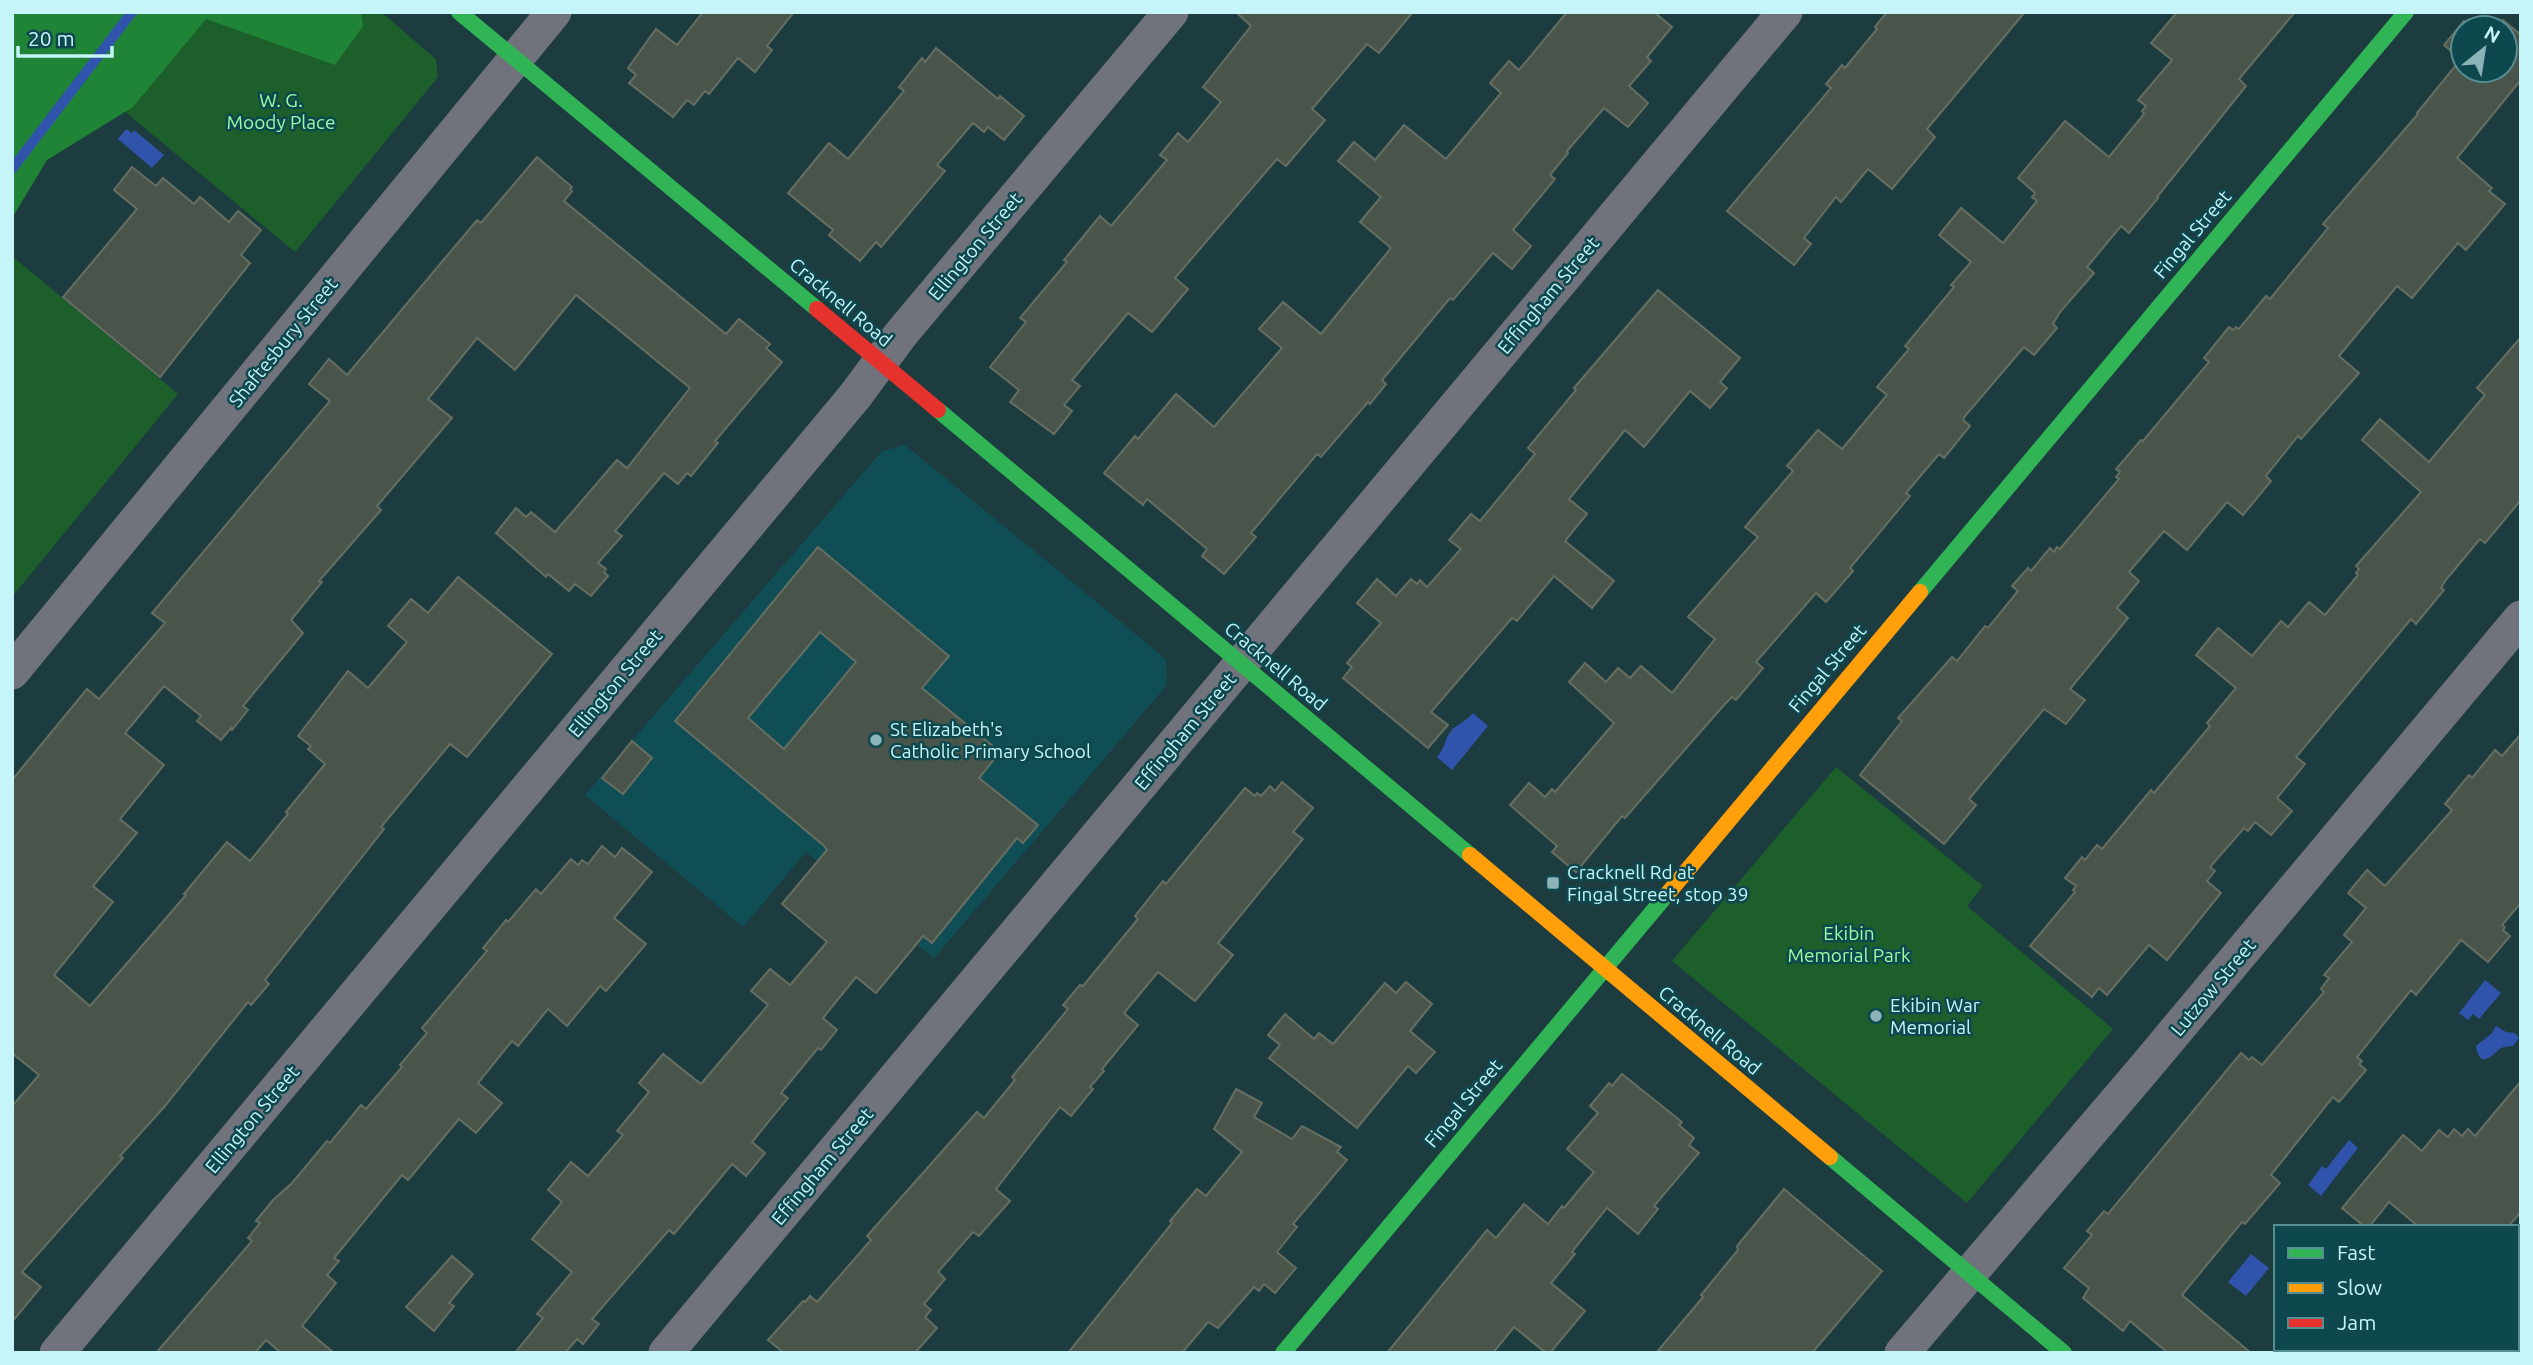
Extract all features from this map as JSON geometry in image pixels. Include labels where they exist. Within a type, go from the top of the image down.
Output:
[{"type":"street","name":"Cracknell Road","points":[[459,12],[2064,1353]]},
{"type":"street","name":"Shaftesbury Street","points":[[12,672],[554,12]]},
{"type":"street","name":"Ellington Street","points":[[57,1353],[855,396],[880,362],[1171,12]]},
{"type":"street","name":"Effingham Street","points":[[666,1353],[1785,12]]},
{"type":"street","name":"Fingal Street","points":[[1283,1353],[2406,12]]},
{"type":"street","name":"Lutzow Street","points":[[1902,1353],[2152,1060],[2521,618]]},
{"type":"shaded area","name":"St Elizabeth's Catholic Primary School","points":[[905,445],[1166,659],[1167,685],[934,958],[806,852],[743,927],[585,795],[882,451]]},
{"type":"green space","points":[[12,12],[361,12],[363,26],[335,65],[206,19],[133,107],[47,160],[12,218]]},
{"type":"green space","name":"W. G. Moody Place","points":[[62,12],[381,12],[436,59],[438,77],[295,252],[39,41]]},
{"type":"green space","points":[[12,256],[178,394],[12,597]]},
{"type":"green space","name":"Ekibin Memorial Park","points":[[1836,767],[1983,886],[1967,906],[2113,1029],[1967,1203],[1672,961]]},
{"type":"water","points":[[126,129],[132,133],[134,130],[164,155],[152,168],[118,139]]},
{"type":"water","points":[[1473,713],[1488,726],[1452,770],[1437,757],[1451,731]]},
{"type":"water","points":[[2485,980],[2501,993],[2479,1019],[2473,1014],[2468,1020],[2459,1013]]},
{"type":"water","points":[[2496,1026],[2506,1032],[2515,1033],[2519,1038],[2513,1046],[2501,1048],[2487,1059],[2481,1058],[2476,1046],[2491,1034]]},
{"type":"water","points":[[2349,1140],[2358,1148],[2321,1196],[2308,1185],[2322,1166],[2326,1169]]},
{"type":"water","points":[[2251,1254],[2269,1268],[2246,1296],[2228,1282]]},
{"type":"building","points":[[703,12],[794,12],[767,46],[772,50],[755,72],[738,58],[709,94],[705,91],[694,105],[687,100],[673,117],[629,83],[636,75],[628,68],[656,29],[677,45]]},
{"type":"building","points":[[1236,12],[1413,12],[1379,53],[1367,44],[1312,109],[1325,120],[1286,166],[1277,159],[1175,278],[1188,289],[1152,332],[1128,313],[1072,380],[1080,386],[1064,405],[1072,411],[1054,434],[1010,402],[1019,390],[990,367],[1026,322],[1020,318],[1067,262],[1064,260],[1100,216],[1111,226],[1167,160],[1160,155],[1178,133],[1188,142],[1221,102],[1203,87],[1251,26]]},
{"type":"building","points":[[1567,12],[1654,12],[1672,27],[1647,57],[1651,61],[1629,86],[1648,103],[1628,127],[1604,108],[1567,151],[1550,175],[1555,179],[1513,230],[1531,246],[1512,269],[1493,253],[1453,300],[1450,298],[1382,380],[1386,384],[1370,404],[1368,402],[1321,457],[1317,454],[1251,533],[1256,537],[1224,574],[1202,556],[1207,549],[1147,499],[1143,505],[1104,473],[1135,436],[1138,439],[1176,394],[1214,427],[1282,348],[1259,329],[1283,302],[1321,334],[1391,248],[1360,222],[1381,197],[1338,161],[1354,142],[1375,160],[1404,125],[1446,159],[1501,93],[1490,83],[1509,61],[1519,70]]},
{"type":"building","points":[[1887,12],[2025,12],[1927,129],[1935,137],[1892,189],[1868,169],[1841,202],[1836,197],[1804,238],[1811,244],[1794,265],[1727,211],[1831,88],[1826,84],[1842,65],[1845,68],[1877,29],[1875,27]]},
{"type":"building","points":[[2177,12],[2295,12],[2239,79],[2246,86],[2158,198],[2129,233],[2121,226],[2087,267],[2094,273],[2060,312],[2053,324],[2057,328],[2034,355],[2024,347],[1965,416],[1963,420],[1970,426],[1944,458],[1939,454],[1906,493],[1910,496],[1850,568],[1853,571],[1826,602],[1816,593],[1756,662],[1763,668],[1736,700],[1732,697],[1724,705],[1625,818],[1622,816],[1576,872],[1552,852],[1557,846],[1510,805],[1529,783],[1545,797],[1552,789],[1555,792],[1614,723],[1569,682],[1585,663],[1606,682],[1618,668],[1630,678],[1641,666],[1672,693],[1715,639],[1688,617],[1758,537],[1745,527],[1793,471],[1787,466],[1818,430],[1842,449],[1887,395],[1877,387],[1909,349],[1905,346],[1971,262],[1939,235],[1961,208],[2003,243],[2037,201],[2032,197],[2035,193],[2018,178],[2065,121],[2109,157],[2144,114],[2142,111],[2146,106],[2138,100],[2172,60],[2151,43]]},
{"type":"building","points":[[2519,33],[2521,35],[2519,82]]},
{"type":"building","points":[[936,48],[998,99],[1000,96],[1024,116],[1004,140],[988,127],[984,132],[973,123],[937,165],[945,171],[881,247],[876,242],[860,261],[829,235],[833,230],[788,193],[829,143],[848,159],[904,91],[899,87],[922,58],[925,62]]},
{"type":"building","points":[[2449,74],[2449,84],[2518,84],[2457,158],[2492,188],[2489,191],[2505,204],[2466,250],[2458,243],[2412,298],[2397,286],[2339,356],[2359,373],[2301,439],[2298,436],[2266,476],[2271,481],[2243,515],[2227,502],[2187,550],[2164,531],[2129,572],[2139,581],[2117,608],[2128,618],[2070,689],[2085,700],[2066,724],[2044,709],[1969,799],[1976,805],[1944,844],[1860,775],[1902,721],[1898,718],[1952,657],[1957,661],[1985,626],[1988,628],[2018,591],[2012,586],[2028,568],[2031,571],[2050,548],[2054,552],[2057,547],[2060,549],[2119,479],[2116,477],[2120,472],[2116,469],[2209,362],[2204,358],[2229,327],[2233,330],[2236,327],[2239,329],[2266,296],[2270,299],[2328,228],[2323,224]]},
{"type":"building","points":[[537,157],[572,187],[564,201],[726,334],[739,319],[770,344],[766,348],[782,362],[715,441],[718,443],[691,476],[687,473],[678,484],[664,473],[615,531],[622,536],[598,563],[606,569],[604,572],[608,576],[591,596],[575,584],[569,591],[548,574],[546,577],[496,533],[516,508],[526,517],[531,512],[555,532],[617,460],[627,468],[690,388],[576,295],[515,370],[477,338],[428,399],[452,418],[377,506],[381,510],[319,581],[322,582],[291,620],[303,633],[243,706],[248,710],[232,730],[231,728],[221,740],[197,721],[201,716],[164,686],[125,733],[164,765],[120,819],[137,833],[93,886],[113,902],[54,975],[90,1006],[186,895],[184,894],[227,842],[250,861],[288,814],[286,812],[325,764],[308,749],[311,746],[298,736],[348,671],[368,688],[407,642],[388,626],[411,599],[428,613],[458,577],[552,654],[467,757],[450,744],[381,827],[384,829],[265,980],[269,984],[251,1005],[248,1002],[165,1106],[120,1156],[123,1158],[22,1272],[41,1287],[12,1322],[12,1106],[39,1075],[12,1053],[12,780],[87,689],[99,699],[165,623],[152,613],[330,401],[309,384],[329,359],[347,375],[477,220],[481,223]]},
{"type":"building","points":[[132,167],[156,186],[163,178],[194,204],[200,197],[229,222],[238,211],[261,230],[241,255],[250,263],[160,377],[63,297],[137,209],[114,190]]},
{"type":"building","points":[[1658,290],[1740,358],[1720,382],[1727,388],[1710,408],[1690,391],[1644,447],[1625,430],[1569,499],[1587,514],[1565,541],[1614,581],[1592,608],[1554,576],[1517,621],[1512,618],[1431,712],[1448,725],[1428,748],[1343,678],[1352,667],[1347,663],[1381,623],[1357,603],[1377,579],[1396,596],[1411,579],[1417,584],[1420,580],[1427,587],[1461,549],[1449,540],[1471,514],[1480,521],[1535,454],[1528,448],[1576,390],[1574,388]]},
{"type":"building","points":[[2521,337],[2521,500],[2485,543],[2480,539],[2445,581],[2441,588],[2444,590],[2416,624],[2411,619],[2296,757],[2305,764],[2277,798],[2292,811],[2271,835],[2255,822],[2248,831],[2244,828],[2210,867],[2215,871],[2207,881],[2221,893],[2167,960],[2149,945],[2107,995],[2099,988],[2092,997],[2030,946],[2075,892],[2073,890],[2076,886],[2065,878],[2082,857],[2085,860],[2097,845],[2102,849],[2151,790],[2154,793],[2210,726],[2207,723],[2236,688],[2196,655],[2218,628],[2252,656],[2281,621],[2288,627],[2309,602],[2325,615],[2358,575],[2356,573],[2359,569],[2356,566],[2421,492],[2362,440],[2380,419],[2429,462],[2485,395],[2477,388]]},
{"type":"building","points":[[818,547],[949,656],[922,688],[1000,752],[979,778],[1038,825],[1023,843],[1017,838],[932,943],[923,936],[876,993],[856,977],[823,1018],[837,1030],[821,1050],[818,1048],[781,1093],[788,1098],[752,1142],[765,1153],[746,1176],[732,1164],[674,1234],[669,1230],[592,1319],[599,1324],[583,1344],[577,1339],[565,1353],[515,1353],[543,1318],[537,1314],[572,1272],[532,1239],[562,1202],[548,1190],[571,1162],[588,1176],[623,1135],[617,1131],[649,1092],[639,1083],[663,1054],[701,1084],[768,1005],[751,991],[770,969],[790,985],[827,942],[782,904],[827,850],[675,721]],"holes":[[[820,632],[856,662],[784,749],[748,718]]]},
{"type":"building","points":[[2521,734],[2521,903],[2502,925],[2505,927],[2503,930],[2510,936],[2488,962],[2461,940],[2416,995],[2411,990],[2357,1057],[2362,1061],[2359,1064],[2366,1070],[2339,1102],[2333,1097],[2271,1175],[2280,1183],[2245,1224],[2242,1222],[2182,1295],[2251,1353],[2168,1353],[2130,1321],[2123,1331],[2083,1298],[2089,1288],[2064,1268],[2092,1235],[2087,1231],[2104,1211],[2108,1214],[2241,1053],[2249,1060],[2252,1057],[2262,1065],[2324,992],[2321,989],[2329,978],[2324,975],[2352,942],[2344,935],[2366,908],[2348,893],[2367,870],[2385,886],[2452,810],[2445,804],[2469,775],[2472,778],[2495,750],[2502,756]]},
{"type":"building","points":[[632,741],[652,758],[623,794],[602,778]]},
{"type":"building","points":[[1282,782],[1313,808],[1293,832],[1303,839],[1218,943],[1233,955],[1195,1001],[1158,972],[1124,1013],[1138,1025],[1102,1069],[1104,1071],[1090,1087],[1093,1089],[1071,1116],[1060,1107],[996,1189],[1010,1201],[979,1236],[973,1232],[938,1272],[945,1279],[924,1304],[931,1310],[925,1317],[937,1328],[915,1353],[784,1353],[768,1340],[803,1301],[810,1296],[817,1302],[871,1240],[867,1236],[977,1112],[984,1118],[1015,1080],[1012,1077],[1068,1009],[1063,1005],[1080,985],[1083,986],[1138,919],[1135,916],[1163,881],[1166,884],[1245,788],[1255,796],[1257,793],[1261,796],[1270,786],[1275,791]]},
{"type":"building","points":[[602,846],[615,857],[622,848],[652,872],[614,918],[646,944],[606,991],[600,986],[567,1026],[548,1009],[518,1046],[512,1041],[478,1083],[502,1103],[476,1133],[459,1119],[408,1180],[402,1175],[334,1258],[339,1261],[327,1275],[336,1283],[302,1326],[334,1353],[281,1353],[266,1340],[255,1353],[156,1353],[252,1241],[248,1238],[260,1223],[256,1221],[273,1200],[292,1183],[327,1141],[330,1143],[361,1105],[366,1109],[402,1067],[400,1065],[427,1033],[422,1028],[487,951],[483,948],[506,920],[508,922],[536,889],[541,894],[571,859],[578,865],[582,860],[588,864]]},
{"type":"building","points":[[1406,982],[1432,1004],[1410,1031],[1435,1052],[1416,1073],[1408,1066],[1357,1128],[1269,1058],[1280,1045],[1268,1035],[1285,1014],[1314,1039],[1319,1033],[1333,1044],[1385,983],[1396,993]]},
{"type":"building","points":[[1622,1074],[1682,1122],[1679,1125],[1694,1138],[1689,1145],[1699,1153],[1654,1206],[1658,1209],[1638,1234],[1607,1208],[1572,1252],[1575,1254],[1551,1283],[1585,1311],[1550,1353],[1546,1353],[1514,1327],[1493,1353],[1387,1353],[1487,1230],[1496,1238],[1524,1204],[1548,1224],[1562,1206],[1564,1208],[1594,1172],[1567,1149],[1598,1113],[1590,1106],[1609,1083],[1612,1086]]},
{"type":"building","points":[[2521,1081],[2521,1212],[2510,1225],[2417,1225],[2389,1202],[2371,1225],[2363,1225],[2342,1208],[2403,1135],[2422,1151],[2439,1130],[2448,1137],[2454,1129],[2462,1136],[2468,1129],[2475,1136]]},
{"type":"building","points":[[1236,1089],[1262,1103],[1254,1117],[1292,1139],[1302,1126],[1341,1147],[1337,1152],[1347,1160],[1293,1224],[1297,1227],[1277,1252],[1296,1268],[1275,1293],[1264,1284],[1259,1291],[1254,1287],[1218,1328],[1208,1322],[1182,1353],[1068,1353],[1197,1189],[1206,1196],[1242,1152],[1214,1129]]},
{"type":"building","points":[[1784,1189],[1882,1271],[1812,1353],[1656,1353],[1703,1297],[1701,1295],[1738,1250],[1737,1246]]},
{"type":"building","points":[[452,1256],[473,1274],[449,1303],[454,1306],[434,1331],[406,1307]]},
{"type":"waterway","points":[[12,169],[132,12]]},
{"type":"traffic: fast","points":[[459,12],[817,309]]},
{"type":"traffic: fast","points":[[1920,592],[2406,12]]},
{"type":"traffic: fast","points":[[938,410],[1470,855]]},
{"type":"traffic: fast","points":[[1283,1353],[1669,892]]},
{"type":"traffic: fast","points":[[1830,1157],[2064,1353]]},
{"type":"traffic: slow","points":[[1669,892],[1920,592]]},
{"type":"traffic: slow","points":[[1470,855],[1830,1157]]},
{"type":"traffic: jam","points":[[817,309],[938,410]]},
{"type":"place","name":"St Elizabeth's Catholic Primary School","points":[[876,740]]},
{"type":"place","name":"Cracknell Rd at Fingal Street, stop 39","points":[[1553,883]]},
{"type":"place","name":"Ekibin War Memorial","points":[[1876,1016]]}]
